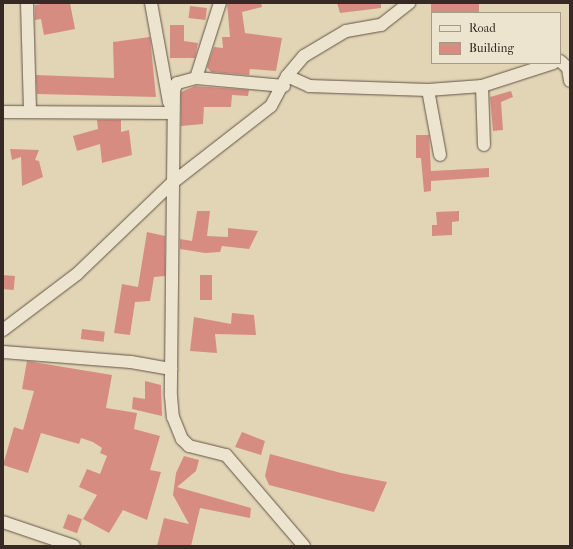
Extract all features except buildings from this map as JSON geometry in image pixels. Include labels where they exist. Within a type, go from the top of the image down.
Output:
[{"type":"street","points":[[27,3],[30,111]]},
{"type":"street","points":[[151,3],[171,112],[171,369],[173,417],[182,439],[189,446],[226,455],[304,546]]},
{"type":"street","points":[[196,78],[220,3]]},
{"type":"street","points":[[3,330],[77,274],[172,182],[271,106],[285,81],[304,56],[333,38],[357,28],[372,29],[409,3]]},
{"type":"street","points":[[561,62],[568,68],[570,81]]},
{"type":"street","points":[[171,112],[177,83],[196,78],[285,81],[308,86],[428,90],[482,86],[550,64]]},
{"type":"street","points":[[482,86],[484,145]]},
{"type":"street","points":[[428,90],[440,154]]},
{"type":"street","points":[[3,112],[171,112]]},
{"type":"street","points":[[3,352],[131,362],[171,369]]},
{"type":"street","points":[[3,522],[74,546]]}]
